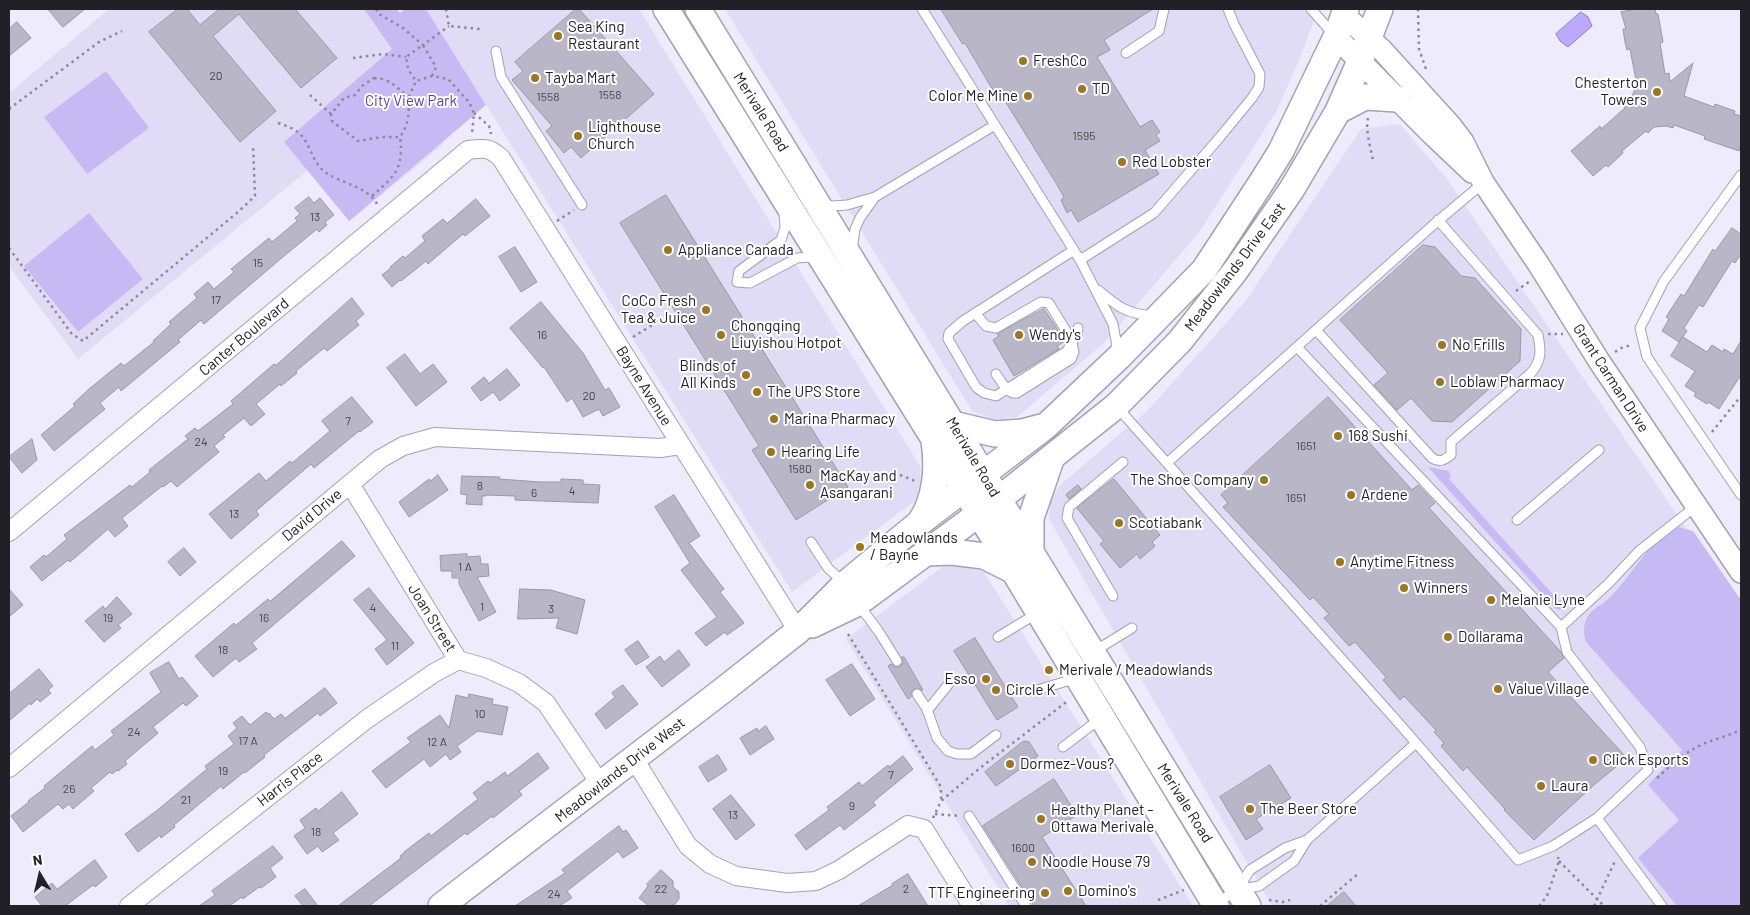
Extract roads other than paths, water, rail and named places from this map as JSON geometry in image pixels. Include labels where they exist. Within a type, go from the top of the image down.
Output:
[{"type":"main road","name":"Merivale Road","points":[[666,9],[1014,571],[1038,612],[1073,689],[1101,718],[1202,881],[1214,906]]},
{"type":"main road","name":"Merivale Road","points":[[698,9],[1093,652],[1252,899]]},
{"type":"main road","name":"Meadowlands Drive East","points":[[979,513],[1116,406],[1180,341],[1236,270],[1292,189],[1338,111],[1380,9]]},
{"type":"main road","name":"Meadowlands Drive East","points":[[964,489],[1046,426],[1119,357],[1204,270],[1281,151],[1341,17]]},
{"type":"main road","points":[[1338,111],[1365,98],[1397,99]]},
{"type":"main road","points":[[953,424],[996,434],[1022,432],[1046,426]]},
{"type":"main road","points":[[918,524],[927,511],[934,483],[936,458],[934,439]]},
{"type":"main road","points":[[1031,550],[1031,518],[1052,457]]},
{"type":"main road","name":"Meadowlands Drive West","points":[[851,593],[918,524],[964,489]]},
{"type":"main road","name":"Meadowlands Drive West","points":[[442,906],[798,631],[851,593],[925,553],[979,513]]},
{"type":"main road","points":[[925,553],[952,552],[984,556],[1014,571]]},
{"type":"street","name":"Grant Carman Drive","points":[[1341,17],[1369,37],[1451,126],[1463,142],[1483,182],[1539,265],[1599,361],[1741,572]]},
{"type":"street","name":"Grant Carman Drive","points":[[1341,17],[1360,61],[1483,182]]},
{"type":"street","name":"Canter Boulevard","points":[[9,532],[386,219],[481,149]]},
{"type":"street","name":"Bayne Avenue","points":[[481,149],[501,158],[798,631]]},
{"type":"street","name":"David Drive","points":[[9,768],[380,459],[403,446],[435,437],[660,448],[681,445]]},
{"type":"street","name":"Joan Street","points":[[350,484],[458,660],[486,668],[518,683],[546,703],[601,785]]},
{"type":"street","name":"Harris Place","points":[[129,906],[367,719],[434,673],[458,660]]},
{"type":"street","points":[[634,759],[688,846],[710,864],[736,876],[787,883],[816,880],[839,870],[916,827],[972,906]]},
{"type":"lane","points":[[922,9],[1096,288],[1113,324],[1119,357]]},
{"type":"lane","points":[[1126,53],[1159,31],[1164,9]]},
{"type":"lane","points":[[1080,260],[1154,213],[1240,112],[1258,87],[1260,74],[1228,9]]},
{"type":"lane","points":[[1311,9],[1341,17]]},
{"type":"lane","points":[[496,52],[501,77],[582,205]]},
{"type":"lane","points":[[815,200],[832,206],[875,197],[995,125]]},
{"type":"lane","points":[[1741,175],[1664,281],[1640,328],[1647,357],[1741,495]]},
{"type":"lane","points":[[1167,463],[1438,220],[1483,182]]},
{"type":"lane","points":[[782,196],[786,222],[781,240],[740,270],[738,282],[750,283],[797,258],[810,258],[825,264]]},
{"type":"lane","points":[[851,258],[855,228],[875,197]]},
{"type":"lane","points":[[1316,330],[1432,458],[1436,461],[1444,461],[1451,455],[1451,442],[1531,373],[1536,367],[1541,352],[1538,335],[1438,220]]},
{"type":"lane","points":[[1074,250],[963,321],[949,333],[948,339],[976,387],[984,393],[996,396],[1067,351],[1077,334],[1078,328]]},
{"type":"lane","points":[[1096,288],[1119,307],[1139,315],[1159,317]]},
{"type":"lane","points":[[975,313],[986,326],[996,328],[1042,302],[1049,303],[1071,339],[1072,344]]},
{"type":"lane","points":[[1116,406],[1518,860],[1553,846],[1597,818],[1648,770],[1640,747],[1567,652],[1561,627],[1297,347]]},
{"type":"lane","points":[[996,374],[1008,390]]},
{"type":"lane","points":[[1517,520],[1599,450]]},
{"type":"lane","points":[[1113,596],[1067,518],[1069,507],[1123,462]]},
{"type":"lane","points":[[1561,627],[1609,583],[1639,551],[1696,506]]},
{"type":"lane","points":[[811,542],[828,568],[851,593],[897,661]]},
{"type":"lane","points":[[998,637],[1038,612]]},
{"type":"lane","points":[[1093,652],[1132,628]]},
{"type":"lane","points":[[927,711],[951,681]]},
{"type":"lane","points":[[1034,691],[1073,689]]},
{"type":"lane","points":[[917,694],[927,711],[937,738],[948,751],[957,754],[971,754],[996,735]]},
{"type":"lane","points":[[1063,747],[1101,718]]},
{"type":"lane","points":[[1252,899],[1259,886],[1294,861],[1307,840],[1416,743]]},
{"type":"lane","points":[[970,816],[1026,906]]},
{"type":"lane","points":[[1597,818],[1662,906]]},
{"type":"lane","points":[[1252,899],[1250,870],[1285,848],[1307,840]]},
{"type":"lane","points":[[1214,906],[1252,899]]},
{"type":"place","name":"Sea King Restaurant","points":[[558,36]]},
{"type":"place","name":"FreshCo","points":[[1023,61]]},
{"type":"place","name":"Tayba Mart","points":[[535,78]]},
{"type":"place","name":"TD","points":[[1082,89]]},
{"type":"place","name":"Chesterton Towers","points":[[1657,92]]},
{"type":"place","name":"Color Me Mine","points":[[1028,96]]},
{"type":"place","name":"Lighthouse Church","points":[[578,136]]},
{"type":"place","name":"Red Lobster","points":[[1122,162]]},
{"type":"place","name":"Appliance Canada","points":[[668,250]]},
{"type":"place","name":"CoCo Fresh Tea & Juice","points":[[706,310]]},
{"type":"place","name":"Chongqing Liuyishou Hotpot","points":[[721,335]]},
{"type":"place","name":"Wendy's","points":[[1019,335]]},
{"type":"place","name":"No Frills","points":[[1442,345]]},
{"type":"place","name":"Blinds of All Kinds","points":[[746,375]]},
{"type":"place","name":"Loblaw Pharmacy","points":[[1440,382]]},
{"type":"place","name":"The UPS Store","points":[[757,392]]},
{"type":"place","name":"Marina Pharmacy","points":[[774,419]]},
{"type":"place","name":"168 Sushi","points":[[1338,436]]},
{"type":"place","name":"Hearing Life","points":[[771,452]]},
{"type":"place","name":"The Shoe Company","points":[[1264,480]]},
{"type":"place","name":"MacKay and Asangarani","points":[[810,485]]},
{"type":"place","name":"Ardene","points":[[1351,495]]},
{"type":"place","name":"Scotiabank","points":[[1119,523]]},
{"type":"place","name":"Meadowlands / Bayne","points":[[860,547]]},
{"type":"place","name":"Anytime Fitness","points":[[1340,562]]},
{"type":"place","name":"Winners","points":[[1404,588]]},
{"type":"place","name":"Melanie Lyne","points":[[1491,600]]},
{"type":"place","name":"Dollarama","points":[[1448,637]]},
{"type":"place","name":"Merivale / Meadowlands","points":[[1049,670]]},
{"type":"place","name":"Esso","points":[[986,679]]},
{"type":"place","name":"Value Village","points":[[1498,689]]},
{"type":"place","name":"Circle K","points":[[996,690]]},
{"type":"place","name":"Click Esports","points":[[1593,760]]},
{"type":"place","name":"Dormez-Vous?","points":[[1010,764]]},
{"type":"place","name":"Laura","points":[[1541,786]]},
{"type":"place","name":"The Beer Store","points":[[1250,809]]},
{"type":"place","name":"Healthy Planet - Ottawa Merivale","points":[[1041,819]]},
{"type":"place","name":"Noodle House 79","points":[[1032,862]]},
{"type":"place","name":"Domino's","points":[[1068,891]]},
{"type":"place","name":"TTF Engineering","points":[[1045,893]]},
{"type":"park label","name":"City View Park","points":[[411,101]]}]
